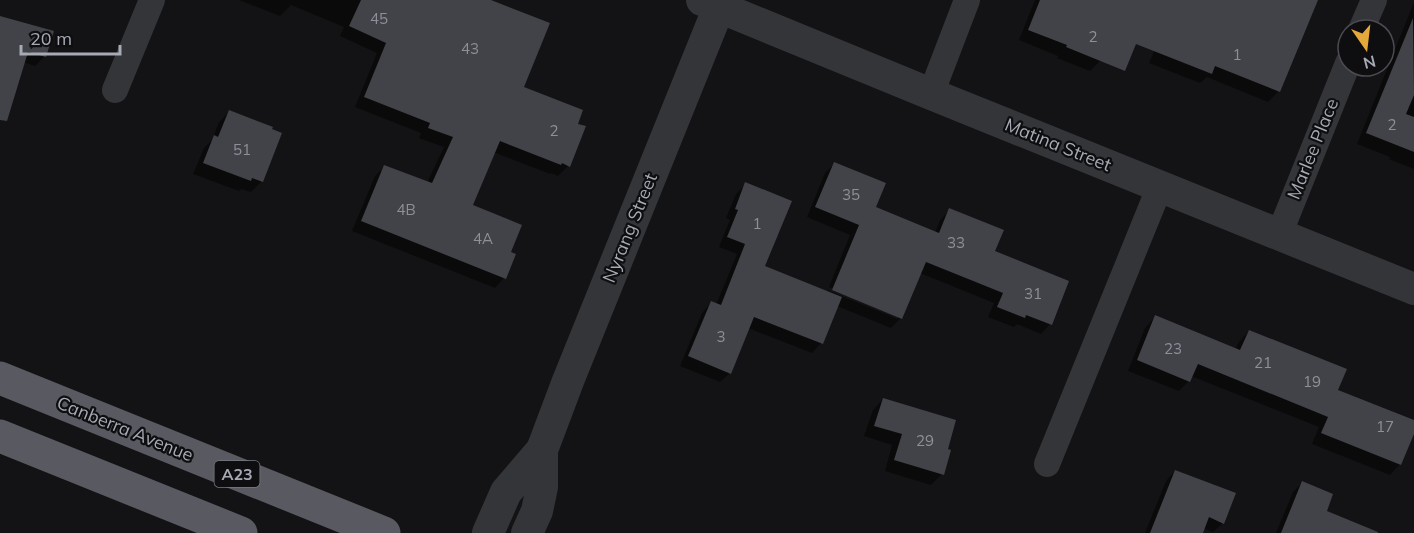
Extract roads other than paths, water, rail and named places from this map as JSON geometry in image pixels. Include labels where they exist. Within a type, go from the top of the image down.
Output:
[{"type":"highway","name":"Canberra Avenue","points":[[0,378],[384,533]]},
{"type":"highway","points":[[0,436],[241,533]]},
{"type":"street","points":[[115,90],[152,0]]},
{"type":"street","points":[[931,94],[968,0]]},
{"type":"street","points":[[1366,18],[1374,0]]},
{"type":"street","name":"Matina Street","points":[[711,3],[1414,289]]},
{"type":"street","name":"Nyrang Street","points":[[488,533],[506,492],[542,450],[711,3]]},
{"type":"street","name":"Marlee Place","points":[[1279,235],[1342,78]]},
{"type":"street","points":[[1047,464],[1160,186]]},
{"type":"street","name":"Nyrang Street","points":[[528,533],[537,511],[542,487],[542,450]]}]
